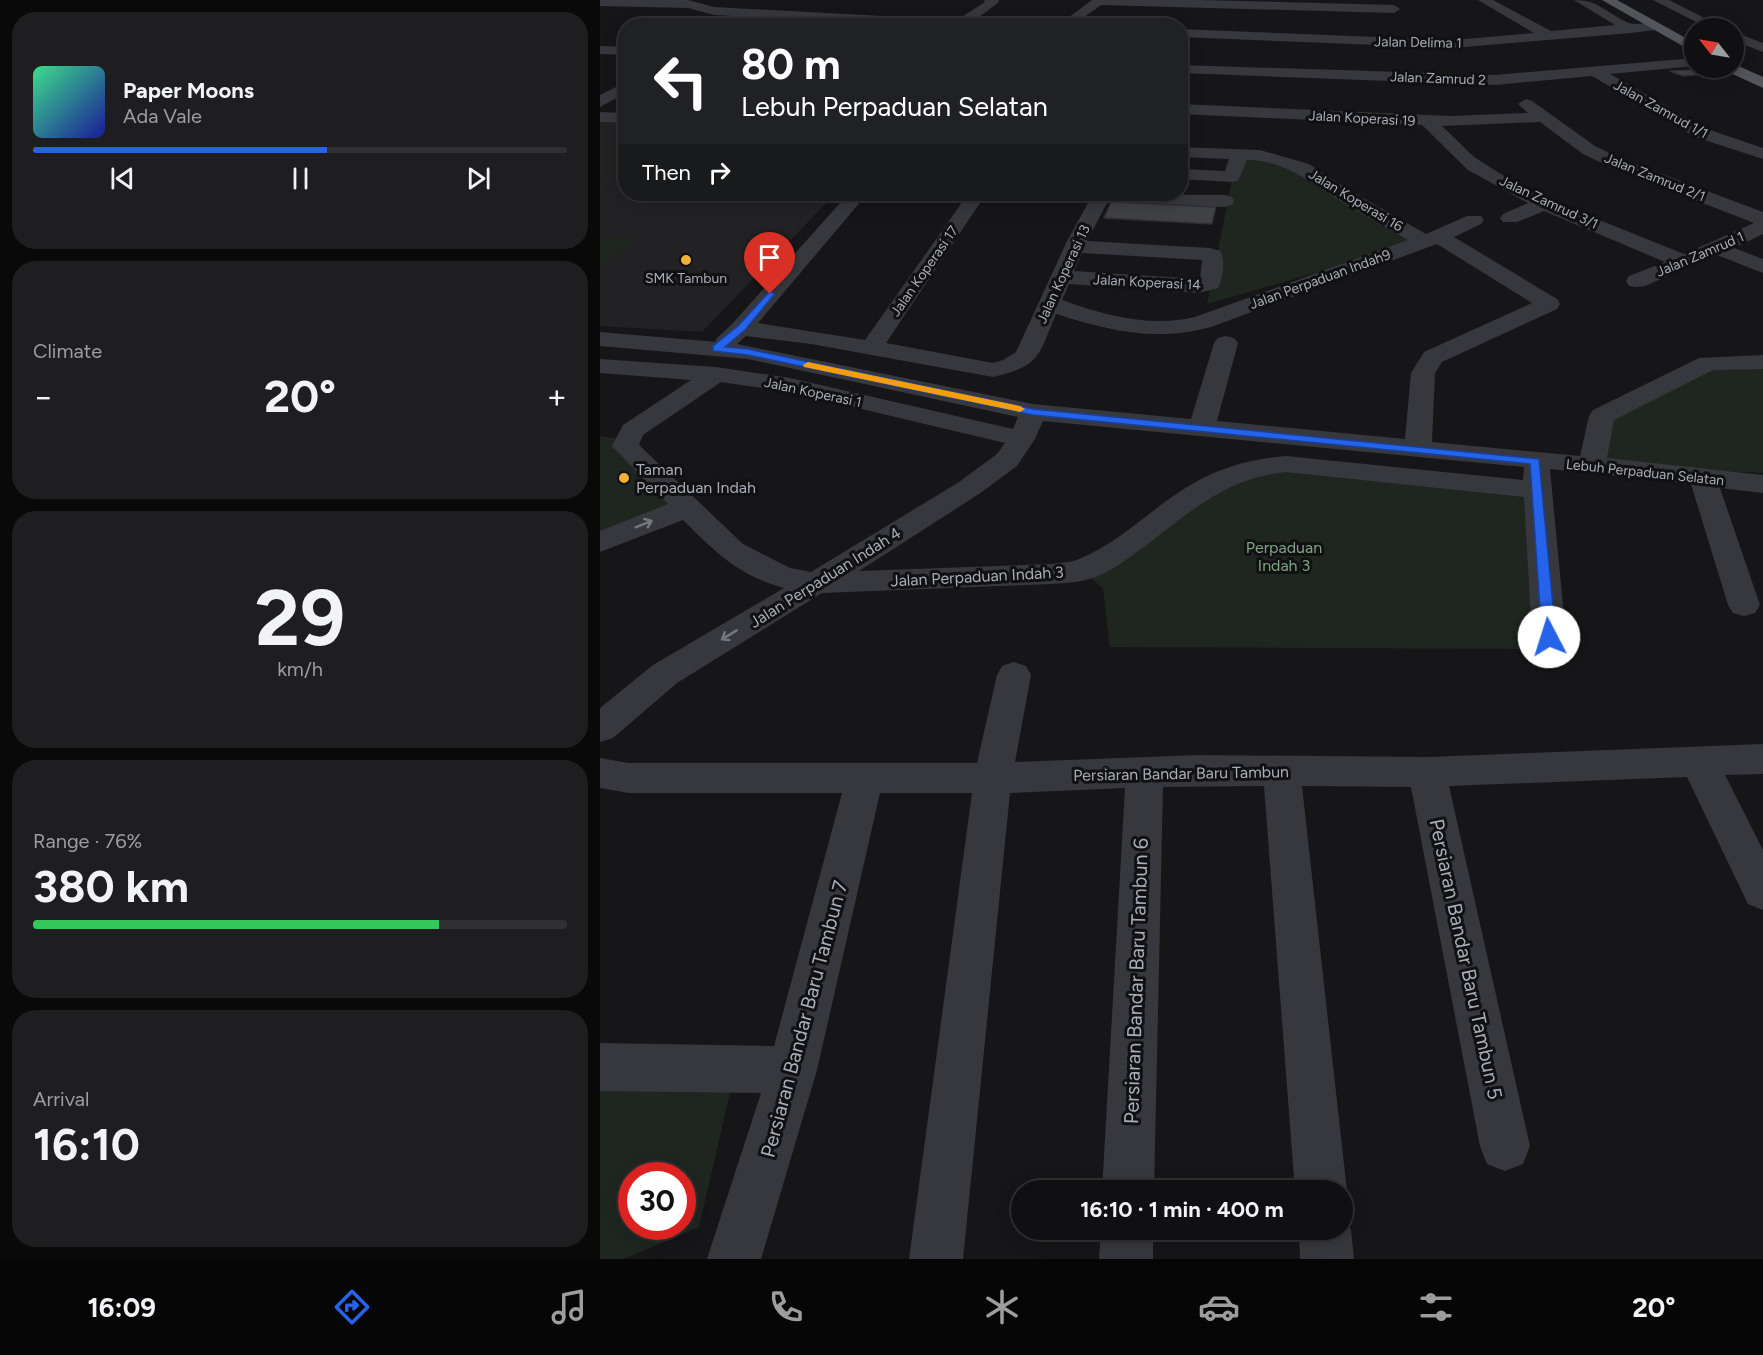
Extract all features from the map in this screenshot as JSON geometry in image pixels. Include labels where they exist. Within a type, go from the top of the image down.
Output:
[{"type":"main road","points":[[1608,0],[1684,43]]},
{"type":"main road","points":[[1630,0],[1684,31]]},
{"type":"main road","points":[[1744,64],[1763,74]]},
{"type":"main road","points":[[1744,74],[1763,83]]},
{"type":"street","points":[[969,18],[991,4],[993,2],[990,0]]},
{"type":"street","points":[[1074,18],[1100,0],[1206,2],[1399,12],[1381,0]]},
{"type":"street","points":[[1484,0],[1550,36]]},
{"type":"street","points":[[1580,0],[1631,28]]},
{"type":"street","points":[[1659,0],[1696,18]]},
{"type":"street","points":[[600,2],[692,2],[714,11],[828,18]]},
{"type":"street","name":"Jalan Delima 1","points":[[1188,34],[1313,56],[1654,26]]},
{"type":"street","points":[[1423,27],[1453,44]]},
{"type":"street","points":[[1744,35],[1763,33]]},
{"type":"street","points":[[1744,40],[1763,48]]},
{"type":"street","points":[[600,50],[618,51]]},
{"type":"street","name":"Jalan Zamrud 2","points":[[1188,68],[1313,56],[1495,80],[1684,63]]},
{"type":"street","name":"Jalan Zamrud 1/1","points":[[1594,71],[1701,133],[1763,154]]},
{"type":"street","name":"Jalan Zamrud 2/1","points":[[1495,80],[1589,150],[1616,164],[1763,219]]},
{"type":"street","points":[[600,83],[618,84]]},
{"type":"street","points":[[600,102],[618,90]]},
{"type":"street","name":"Jalan Koperasi 19","points":[[1188,109],[1428,121],[1543,117]]},
{"type":"street","points":[[600,117],[618,118]]},
{"type":"street","name":"Jalan Zamrud 3/1","points":[[1428,121],[1449,143],[1481,170],[1546,203],[1684,262]]},
{"type":"street","name":"Jalan Koperasi 16","points":[[1188,152],[1260,155],[1303,168],[1336,191],[1432,238],[1549,304],[1433,357],[1423,373],[1418,449]]},
{"type":"street","points":[[1188,174],[1232,177],[1240,153]]},
{"type":"street","points":[[1188,199],[1225,201]]},
{"type":"street","points":[[716,361],[741,328],[852,201]]},
{"type":"street","name":"Jalan Koperasi 17","points":[[871,348],[972,201]]},
{"type":"street","name":"Jalan Koperasi 13","points":[[871,348],[993,369],[1012,364],[1026,356],[1048,303],[1098,201]]},
{"type":"street","points":[[1510,218],[1546,203]]},
{"type":"street","name":"Jalan Perpaduan Indah9","points":[[1048,303],[1076,314],[1155,327],[1177,328],[1203,322],[1432,238],[1474,220]]},
{"type":"street","name":"Jalan Zamrud 1","points":[[1637,281],[1763,226]]},
{"type":"street","name":"Jalan Koperasi 14","points":[[1061,277],[1199,286],[1210,284],[1213,255],[1210,254],[1075,246]]},
{"type":"street","points":[[1717,248],[1763,267]]},
{"type":"street","points":[[741,328],[871,348]]},
{"type":"street","name":"Lebuh Perpaduan Selatan","points":[[600,339],[716,361],[748,352],[1033,412],[1418,449],[1536,476],[1593,465],[1763,484]]},
{"type":"street","points":[[1202,427],[1226,343]]},
{"type":"street","name":"Jalan Koperasi 1","points":[[600,366],[631,368],[716,361],[790,385],[1022,440]]},
{"type":"street","name":"Jalan Perpaduan Indah 3","points":[[716,361],[632,430],[625,446],[732,551],[783,577],[815,583],[1052,574],[1083,570],[1110,556],[1202,490],[1227,477],[1256,467],[1286,465],[1536,476]]},
{"type":"street","points":[[1593,465],[1602,416],[1708,363],[1763,362]]},
{"type":"street","points":[[600,387],[631,368]]},
{"type":"street","name":"Jalan Perpaduan Indah 4","points":[[600,728],[665,674],[969,488],[1007,460],[1022,440],[1033,412]]},
{"type":"street","points":[[1536,476],[1549,637]]},
{"type":"street","points":[[1703,478],[1744,605]]},
{"type":"street","points":[[600,542],[688,507]]},
{"type":"street","points":[[936,1259],[993,778],[1014,675]]},
{"type":"street","name":"Persiaran Bandar Baru Tambun","points":[[600,773],[629,778],[993,778],[1145,771],[1427,772],[1763,759]]},
{"type":"street","points":[[1699,762],[1763,891]]},
{"type":"street","name":"Persiaran Bandar Baru Tambun 6","points":[[1128,1180],[1145,771]]},
{"type":"street","points":[[1282,772],[1320,1180]]},
{"type":"street","name":"Persiaran Bandar Baru Tambun 5","points":[[1427,772],[1505,1146]]},
{"type":"street","name":"Persiaran Bandar Baru Tambun 7","points":[[734,1259],[770,1151],[793,1070],[836,904],[865,777]]},
{"type":"street","points":[[600,1067],[793,1070]]},
{"type":"street","points":[[1126,1259],[1127,1240]]},
{"type":"street","points":[[1326,1240],[1328,1259]]},
{"type":"shaded area","name":"SMK Tambun","points":[[600,122],[618,123],[618,201],[828,201],[702,332],[600,326]]},
{"type":"green space","points":[[1237,156],[1278,160],[1416,244],[1207,304]]},
{"type":"green space","points":[[600,237],[636,239],[600,268]]},
{"type":"green space","points":[[1708,363],[1763,365],[1763,473],[1592,465],[1602,416]]},
{"type":"green space","name":"Taman Perpaduan Indah","points":[[600,436],[622,439],[678,506],[600,538]]},
{"type":"green space","name":"Perpaduan Indah 3","points":[[1256,467],[1537,490],[1542,649],[1110,647],[1103,589],[1083,570]]},
{"type":"green space","points":[[733,1080],[699,1227],[696,1228],[696,1162],[618,1162],[618,1240],[669,1240],[624,1259],[600,1259],[600,1085]]},
{"type":"building","points":[[1684,70],[1684,76],[1683,76],[1670,71]]},
{"type":"building","points":[[1111,202],[1216,207],[1212,224],[1104,218]]},
{"type":"slow traffic","points":[[808,365],[1020,409]]},
{"type":"place","name":"SMK Tambun","points":[[686,260]]},
{"type":"place","name":"Taman Perpaduan Indah","points":[[624,478]]},
{"type":"route","points":[[770,294],[741,328],[716,348],[748,352],[1033,412],[1535,461],[1549,637]]}]
